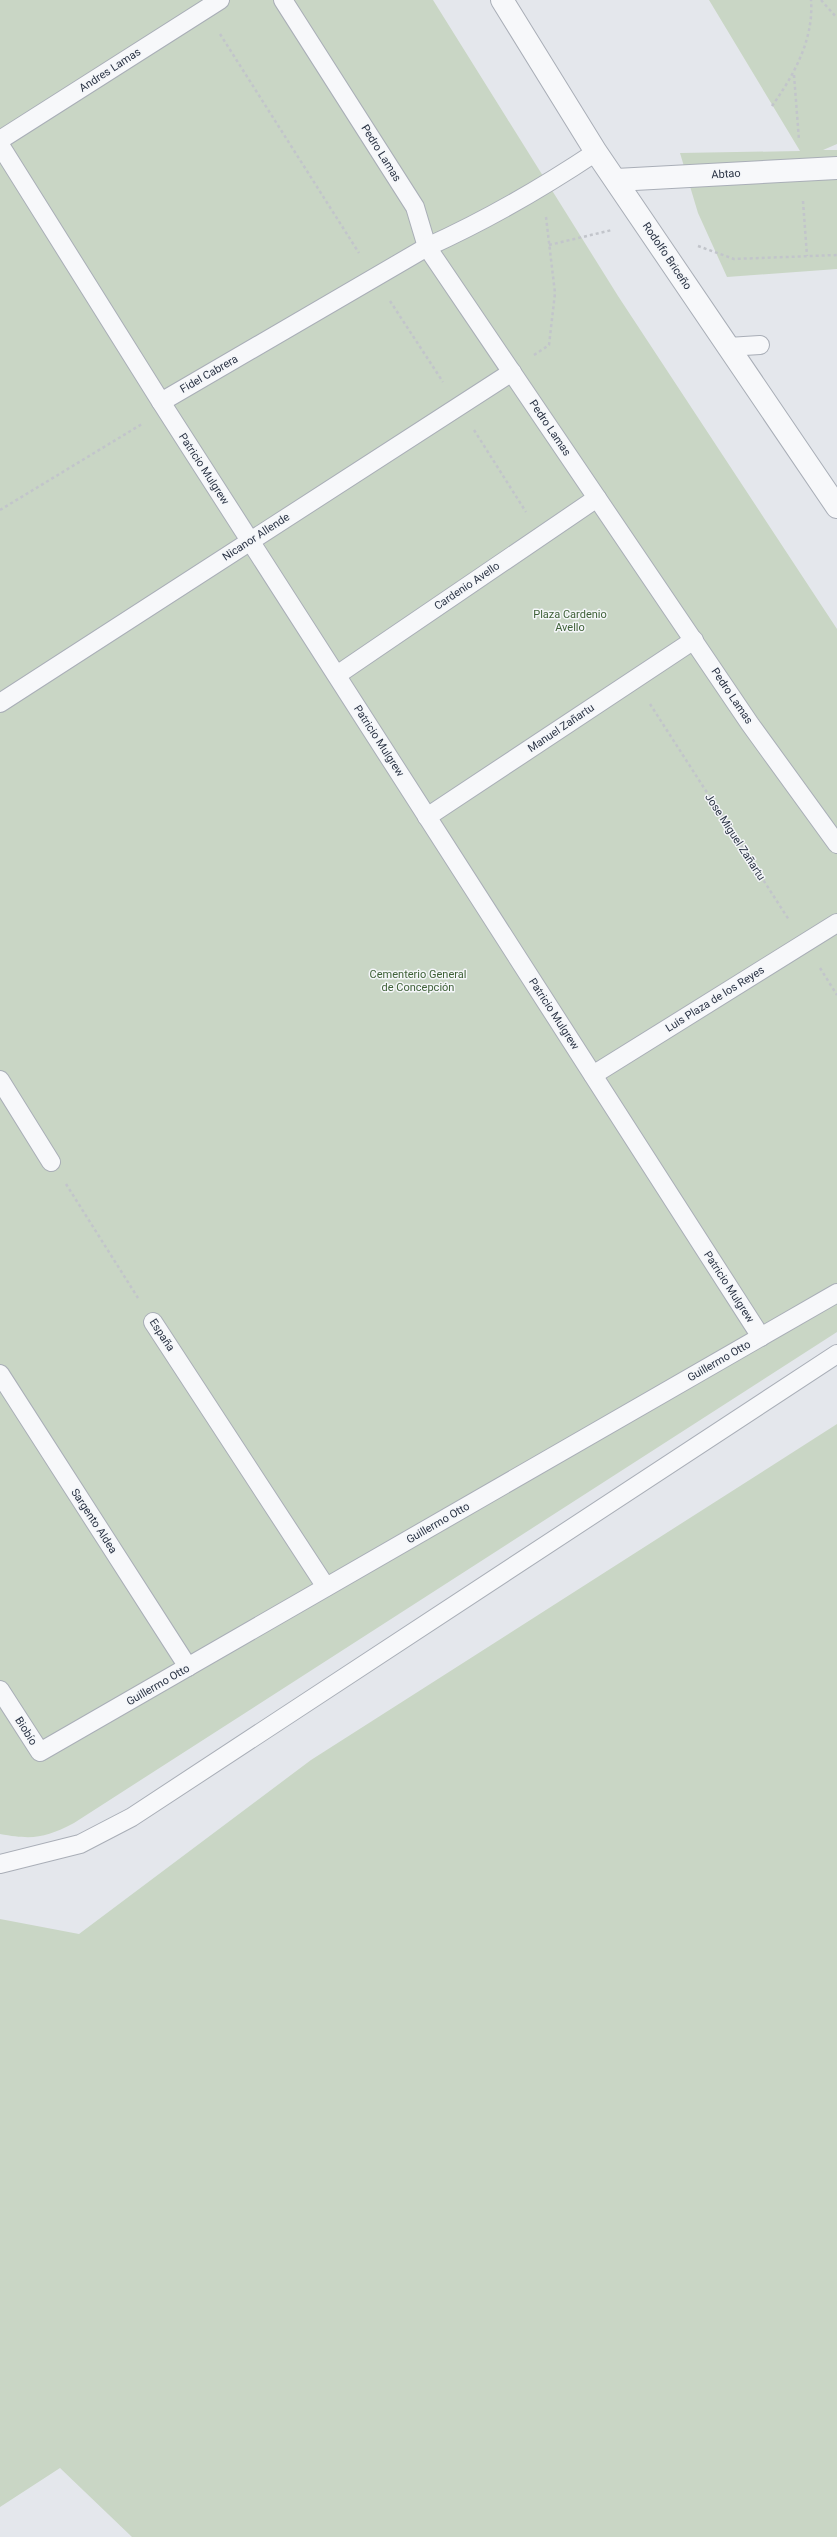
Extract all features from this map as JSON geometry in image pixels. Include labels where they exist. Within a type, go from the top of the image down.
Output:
[{"type":"street","name":"Rodolfo Briceño","points":[[502,0],[596,152],[837,507]]},
{"type":"street","name":"Abtao","points":[[616,180],[837,168]]},
{"type":"lane","name":"Andres Lamas","points":[[0,140],[220,0]]},
{"type":"lane","name":"Pedro Lamas","points":[[283,0],[415,208],[427,247],[750,724],[837,844]]},
{"type":"lane","name":"Patricio Mulgrew","points":[[0,145],[161,402],[761,1337]]},
{"type":"lane","name":"Fidel Cabrera","points":[[161,402],[427,247],[473,227],[542,188],[596,152]]},
{"type":"lane","points":[[728,346],[760,345]]},
{"type":"lane","name":"Nicanor Allende","points":[[0,703],[512,372]]},
{"type":"lane","name":"Cardenio Avello","points":[[337,675],[598,498]]},
{"type":"lane","name":"Manuel Zañartu","points":[[427,817],[694,640]]},
{"type":"lane","name":"Luis Plaza de los Reyes","points":[[593,1075],[837,923]]},
{"type":"lane","points":[[0,1080],[51,1162]]},
{"type":"lane","name":"Guillermo Otto","points":[[40,1752],[837,1293]]},
{"type":"lane","name":"España","points":[[153,1322],[326,1587]]},
{"type":"lane","points":[[0,1864],[80,1844],[132,1817],[837,1354]]},
{"type":"lane","name":"Sargento Aldea","points":[[0,1374],[188,1667]]},
{"type":"lane","name":"Biobío","points":[[0,1690],[40,1752]]},
{"type":"path","points":[[772,106],[794,75],[813,20],[811,0]]},
{"type":"path","points":[[821,0],[837,18]]},
{"type":"path","points":[[512,372],[549,345],[555,293],[542,188]]},
{"type":"path","points":[[549,245],[644,223]]},
{"type":"path","points":[[693,243],[734,259],[837,255]]},
{"type":"path","points":[[0,510],[154,417],[161,402]]},
{"type":"path","name":"Jose Miguel Zañartu","points":[[634,680],[837,995]]},
{"type":"path","name":"España","points":[[51,1162],[153,1322]]},
{"type":"green space","name":"Cementerio General de Concepción","points":[[0,0],[433,0],[618,296],[837,629],[837,1332],[74,1823],[47,1835],[30,1837],[0,1834]]},
{"type":"green space","points":[[709,0],[837,0],[837,144],[823,150],[837,150],[837,269],[727,277],[698,213],[680,153],[800,151]]},
{"type":"green space","points":[[837,1424],[837,2537],[132,2537],[60,2468],[0,2507],[0,1919],[79,1934],[311,1760]]},
{"type":"park label","name":"Plaza Cardenio Avello","points":[[570,620]]}]
